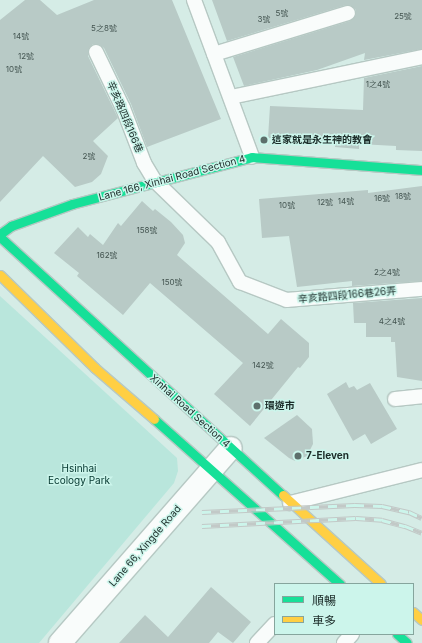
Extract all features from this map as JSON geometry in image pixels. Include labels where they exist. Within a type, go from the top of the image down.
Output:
[{"type":"main road","name":"Lane 166, Xinhai Road Section 4","points":[[0,234],[11,226],[72,204],[252,156],[359,167],[422,170]]},
{"type":"main road","name":"Xinhai Road Section 4","points":[[0,237],[290,503],[380,583]]},
{"type":"main road","points":[[0,275],[95,368],[339,583]]},
{"type":"main road","points":[[414,613],[422,620]]},
{"type":"main road","points":[[398,635],[407,643]]},
{"type":"street","name":"Lane 66, Xingde Road","points":[[60,643],[231,448]]},
{"type":"lane","points":[[194,0],[252,156]]},
{"type":"lane","points":[[214,54],[348,13]]},
{"type":"lane","name":"辛亥路四段166巷","points":[[96,52],[123,108],[144,162],[155,181]]},
{"type":"lane","points":[[231,97],[422,57]]},
{"type":"lane","name":"辛亥路四段166巷26弄","points":[[155,181],[218,242],[240,282],[287,300],[422,289]]},
{"type":"lane","points":[[395,398],[422,396]]},
{"type":"lane","points":[[290,503],[422,470]]},
{"type":"lane","points":[[257,643],[274,625]]},
{"type":"lane","points":[[344,643],[351,635]]},
{"type":"green space","name":"Hsinhai Ecology Park","points":[[0,296],[177,458],[178,471],[174,483],[39,643],[0,643]]},
{"type":"building","points":[[25,0],[40,0],[57,15],[94,0],[172,0],[221,119],[147,147],[131,104],[104,48],[100,45],[93,44],[89,48],[88,56],[118,118],[93,141],[108,156],[101,174],[92,182],[75,187],[43,156],[0,202],[0,20]]},
{"type":"building","points":[[212,0],[422,0],[422,49],[364,60],[365,53],[317,70],[244,86],[233,57],[350,21],[356,15],[356,10],[350,5],[346,5],[227,41]]},
{"type":"building","points":[[422,66],[422,151],[396,150],[396,146],[359,144],[359,149],[335,147],[335,143],[268,138],[270,106],[363,110],[364,78]]},
{"type":"building","points":[[422,186],[422,281],[352,286],[352,281],[297,287],[289,236],[262,238],[259,199],[368,190],[368,193]]},
{"type":"building","points":[[142,201],[153,211],[155,209],[171,222],[183,235],[185,243],[177,255],[268,334],[281,319],[309,343],[309,357],[300,368],[298,367],[250,426],[214,394],[243,363],[150,283],[123,315],[77,276],[79,273],[54,253],[78,227],[88,237],[90,234],[103,245],[118,223],[121,226]]},
{"type":"building","points":[[422,298],[422,381],[397,377],[395,342],[391,342],[391,337],[366,337],[366,323],[354,323],[353,303]]},
{"type":"building","points":[[346,382],[349,388],[354,386],[357,390],[370,383],[397,429],[371,444],[365,434],[353,441],[327,394]]},
{"type":"building","points":[[297,415],[312,429],[313,444],[307,456],[295,461],[264,438]]},
{"type":"building","points":[[211,587],[251,622],[233,643],[218,632],[209,643],[119,643],[145,615],[168,637]]},
{"type":"railway","points":[[202,512],[355,505],[382,506],[409,512],[422,518]]},
{"type":"railway","points":[[202,526],[356,518],[382,520],[405,526],[422,533]]},
{"type":"traffic: fast","points":[[0,234],[11,226],[72,204],[252,157],[422,170]]},
{"type":"traffic: fast","points":[[0,237],[283,495]]},
{"type":"traffic: fast","points":[[154,419],[339,583]]},
{"type":"traffic: fast","points":[[398,635],[407,643]]},
{"type":"traffic: slow","points":[[0,275],[95,368],[154,419]]},
{"type":"traffic: slow","points":[[283,495],[380,583]]},
{"type":"traffic: slow","points":[[414,613],[422,620]]},
{"type":"place","name":"這家就是永生神的教會","points":[[264,140]]},
{"type":"place","name":"環遊市","points":[[257,406]]},
{"type":"place","name":"7-Eleven","points":[[298,456]]}]
